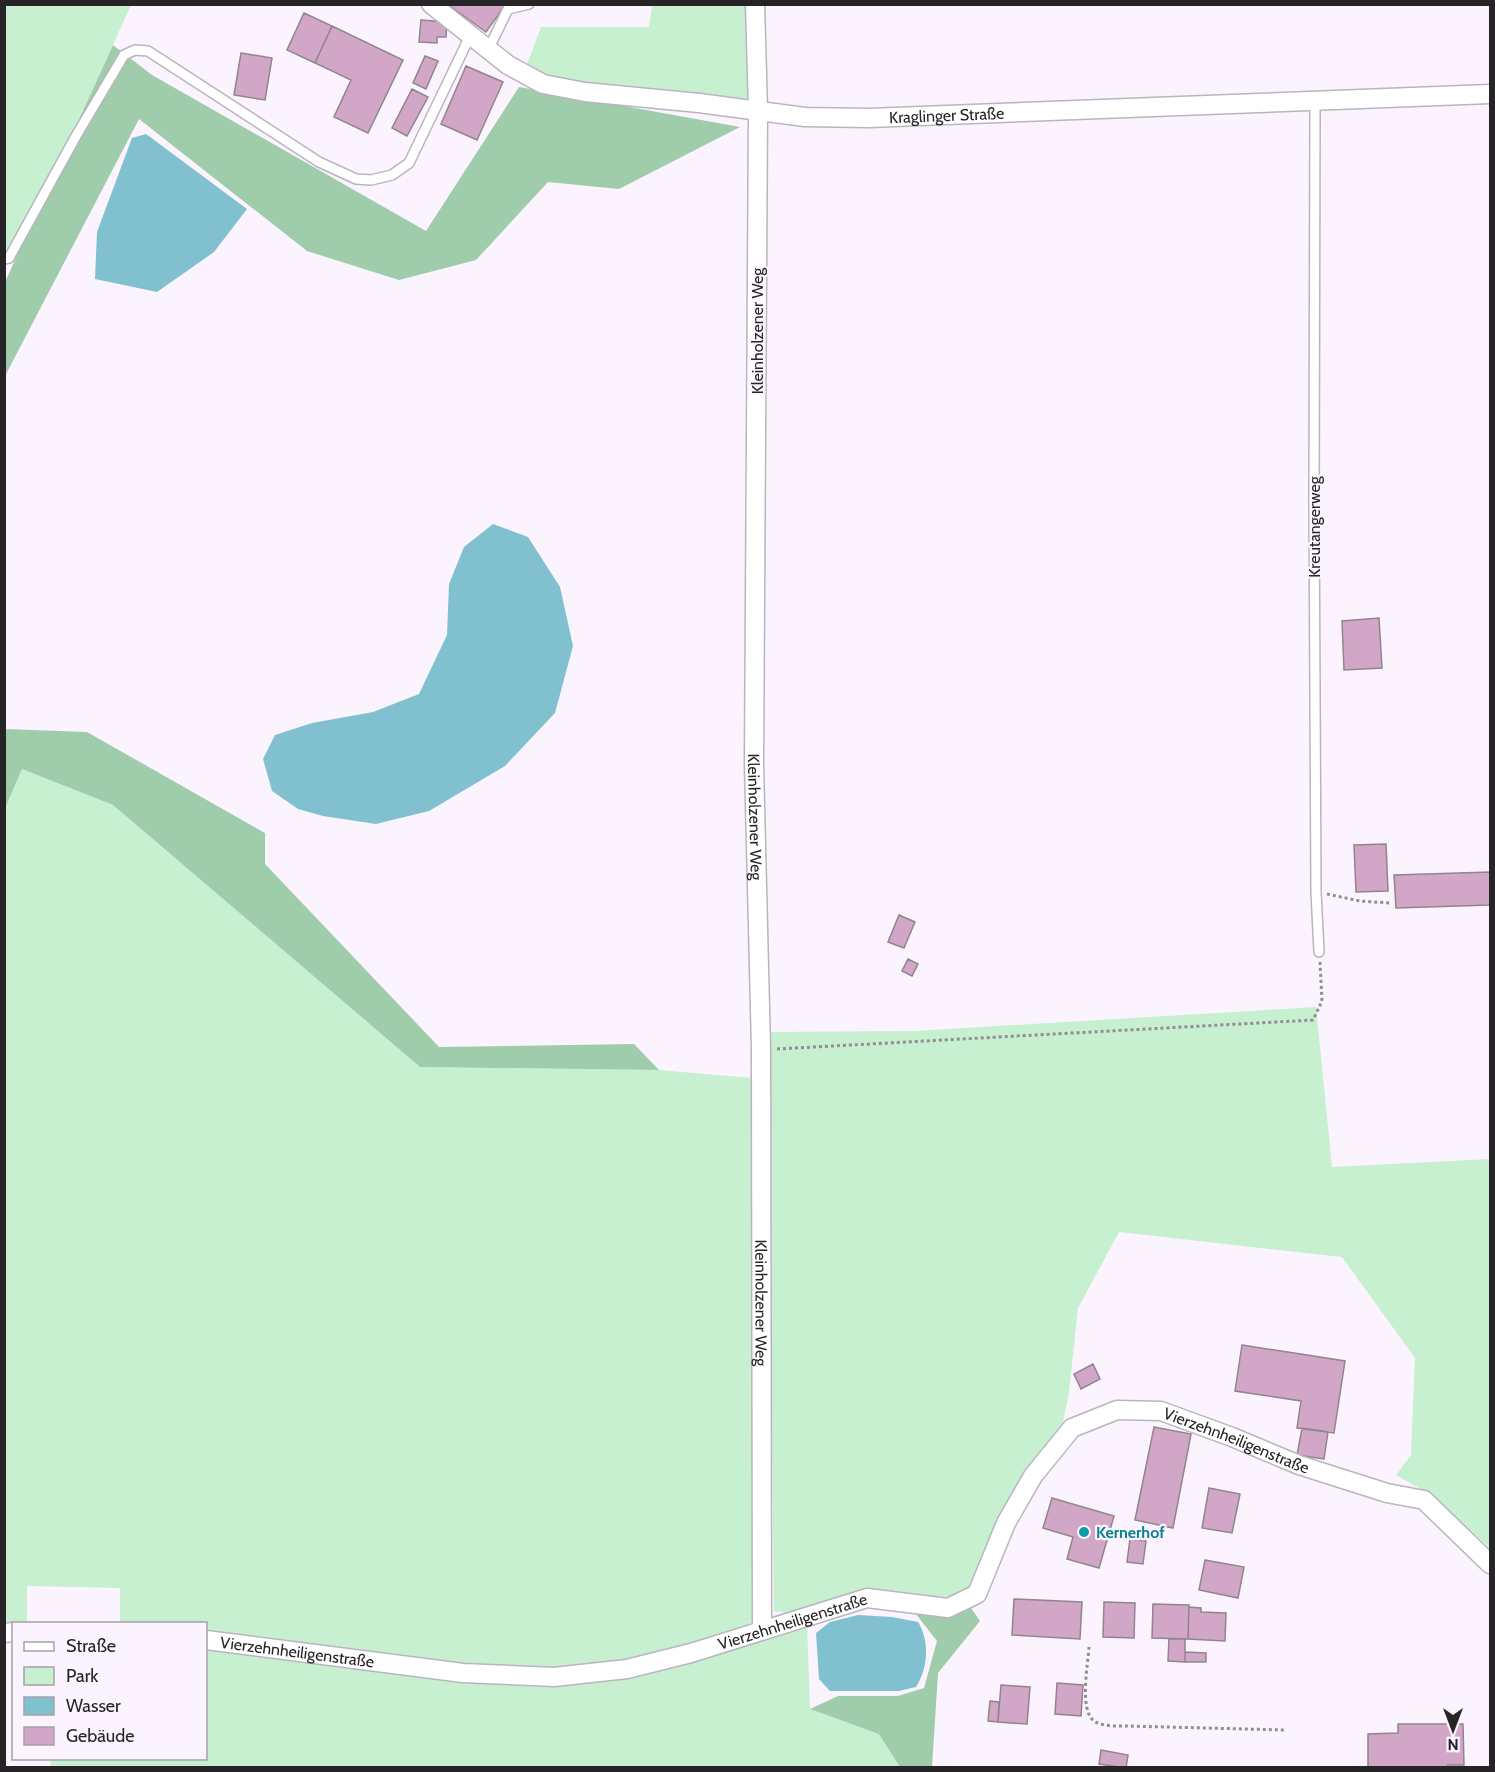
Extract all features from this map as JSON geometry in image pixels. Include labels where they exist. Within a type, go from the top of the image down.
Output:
[{"type":"street","name":"Kraglinger Straße","points":[[431,4],[508,65],[543,84],[585,92],[805,117],[869,118],[1491,94]]},
{"type":"street","name":"Kleinholzener Weg","points":[[755,4],[758,110],[754,764],[761,1049],[762,1630]]},
{"type":"street","name":"Vierzehnheiligenstraße","points":[[207,1640],[463,1673],[554,1677],[627,1669],[691,1653],[867,1598],[948,1608],[977,1594],[1006,1523],[1033,1476],[1072,1428],[1117,1410],[1161,1411],[1232,1437],[1299,1466],[1387,1493],[1424,1500],[1491,1564]]},
{"type":"lane","points":[[488,50],[508,9],[529,4]]},
{"type":"lane","points":[[4,260],[9,258],[76,136],[124,55],[135,50],[148,51],[319,162],[356,179],[371,180],[392,175],[410,163],[470,36]]},
{"type":"lane","name":"Kreutangerweg","points":[[1315,102],[1314,500],[1316,892],[1319,951]]},
{"type":"path","points":[[1316,892],[1360,901],[1390,903]]},
{"type":"path","points":[[761,1049],[1313,1020],[1322,1002],[1319,951]]},
{"type":"path","points":[[1089,1647],[1085,1704],[1088,1713],[1095,1721],[1105,1725],[1285,1730]]},
{"type":"green space","points":[[5,5],[131,5],[15,261],[5,256]]},
{"type":"green space","points":[[652,5],[752,5],[749,97],[740,101],[586,89],[525,70],[541,27],[649,27]]},
{"type":"green space","points":[[113,45],[152,75],[426,231],[519,87],[740,127],[619,189],[548,182],[476,260],[399,280],[307,251],[139,119],[5,376],[5,282]]},
{"type":"green space","points":[[5,729],[87,732],[265,833],[265,864],[439,1047],[634,1044],[659,1070],[420,1067],[113,805],[22,769],[5,808]]},
{"type":"green space","points":[[22,769],[113,805],[420,1067],[659,1070],[752,1078],[755,1613],[751,1623],[735,1633],[615,1664],[567,1669],[438,1664],[207,1635],[207,1622],[120,1622],[120,1588],[27,1586],[27,1622],[12,1622],[12,1625],[5,1627],[4,808]]},
{"type":"green space","points":[[1316,1007],[1332,1167],[1490,1159],[1490,1548],[1431,1495],[1396,1475],[1411,1455],[1415,1358],[1342,1257],[1119,1232],[1078,1308],[1069,1392],[1062,1428],[975,1588],[963,1597],[918,1596],[789,1613],[774,1611],[767,1032],[915,1031]]},
{"type":"green space","points":[[969,1605],[980,1621],[938,1673],[932,1767],[900,1767],[879,1734],[810,1709],[838,1696],[898,1696],[924,1688],[937,1641],[912,1609]]},
{"type":"green space","points":[[807,1622],[810,1709],[880,1734],[900,1767],[50,1768],[51,1760],[207,1760],[207,1646],[519,1684]]},
{"type":"water","points":[[146,134],[247,209],[214,252],[157,292],[95,279],[97,232],[132,138]]},
{"type":"water","points":[[493,524],[528,537],[560,587],[573,646],[555,713],[505,766],[429,811],[376,824],[323,816],[298,809],[272,791],[263,759],[275,735],[312,723],[373,712],[419,694],[447,635],[449,584],[464,547]]},
{"type":"water","points":[[858,1615],[892,1617],[918,1622],[922,1629],[926,1654],[923,1672],[916,1687],[899,1691],[830,1691],[819,1679],[816,1633],[830,1622]]},
{"type":"building","points":[[447,4],[506,4],[486,32]]},
{"type":"building","points":[[304,13],[332,26],[315,63],[287,50]]},
{"type":"building","points":[[421,20],[447,22],[446,37],[437,37],[437,43],[419,42]]},
{"type":"building","points":[[332,26],[403,60],[368,133],[334,117],[351,80],[315,63]]},
{"type":"building","points":[[241,53],[272,58],[265,100],[234,95]]},
{"type":"building","points":[[425,56],[438,61],[426,89],[413,83]]},
{"type":"building","points":[[466,66],[503,82],[477,140],[441,124]]},
{"type":"building","points":[[412,89],[428,97],[407,136],[392,128]]},
{"type":"building","points":[[1379,618],[1382,668],[1344,670],[1342,621]]},
{"type":"building","points":[[1386,844],[1388,891],[1356,892],[1354,845]]},
{"type":"building","points":[[1490,872],[1490,905],[1396,908],[1394,875]]},
{"type":"building","points":[[899,915],[915,922],[904,948],[888,942]]},
{"type":"building","points":[[908,959],[918,964],[912,976],[902,971]]},
{"type":"building","points":[[1242,1345],[1345,1361],[1334,1433],[1297,1428],[1301,1401],[1235,1391]]},
{"type":"building","points":[[1093,1364],[1100,1379],[1081,1389],[1074,1374]]},
{"type":"building","points":[[1154,1427],[1191,1434],[1173,1528],[1135,1520]]},
{"type":"building","points":[[1302,1428],[1328,1432],[1324,1459],[1297,1455]]},
{"type":"building","points":[[1209,1488],[1240,1494],[1232,1533],[1202,1528]]},
{"type":"building","name":"Kernerhof","points":[[1052,1498],[1114,1516],[1099,1568],[1067,1559],[1073,1537],[1043,1528]]},
{"type":"building","points":[[1130,1539],[1146,1541],[1143,1564],[1127,1562]]},
{"type":"building","points":[[1205,1560],[1244,1567],[1238,1598],[1199,1590]]},
{"type":"building","points":[[1014,1599],[1082,1602],[1080,1639],[1012,1635]]},
{"type":"building","points":[[1104,1602],[1135,1603],[1134,1638],[1103,1637]]},
{"type":"building","points":[[1153,1604],[1189,1605],[1188,1639],[1152,1638]]},
{"type":"building","points":[[1189,1607],[1201,1608],[1201,1612],[1226,1613],[1225,1641],[1188,1639]]},
{"type":"building","points":[[1169,1639],[1185,1639],[1185,1662],[1168,1661]]},
{"type":"building","points":[[1185,1652],[1206,1653],[1206,1662],[1185,1662]]},
{"type":"building","points":[[1057,1683],[1083,1685],[1081,1716],[1055,1714]]},
{"type":"building","points":[[1001,1685],[1030,1687],[1027,1724],[998,1722]]},
{"type":"building","points":[[990,1701],[999,1702],[998,1722],[988,1721]]},
{"type":"building","points":[[1398,1724],[1463,1724],[1464,1765],[1448,1765],[1448,1768],[1368,1768],[1368,1734],[1398,1733]]},
{"type":"building","points":[[1101,1750],[1128,1755],[1126,1768],[1099,1764]]},
{"type":"place","name":"Kernerhof","points":[[1084,1532]]}]
